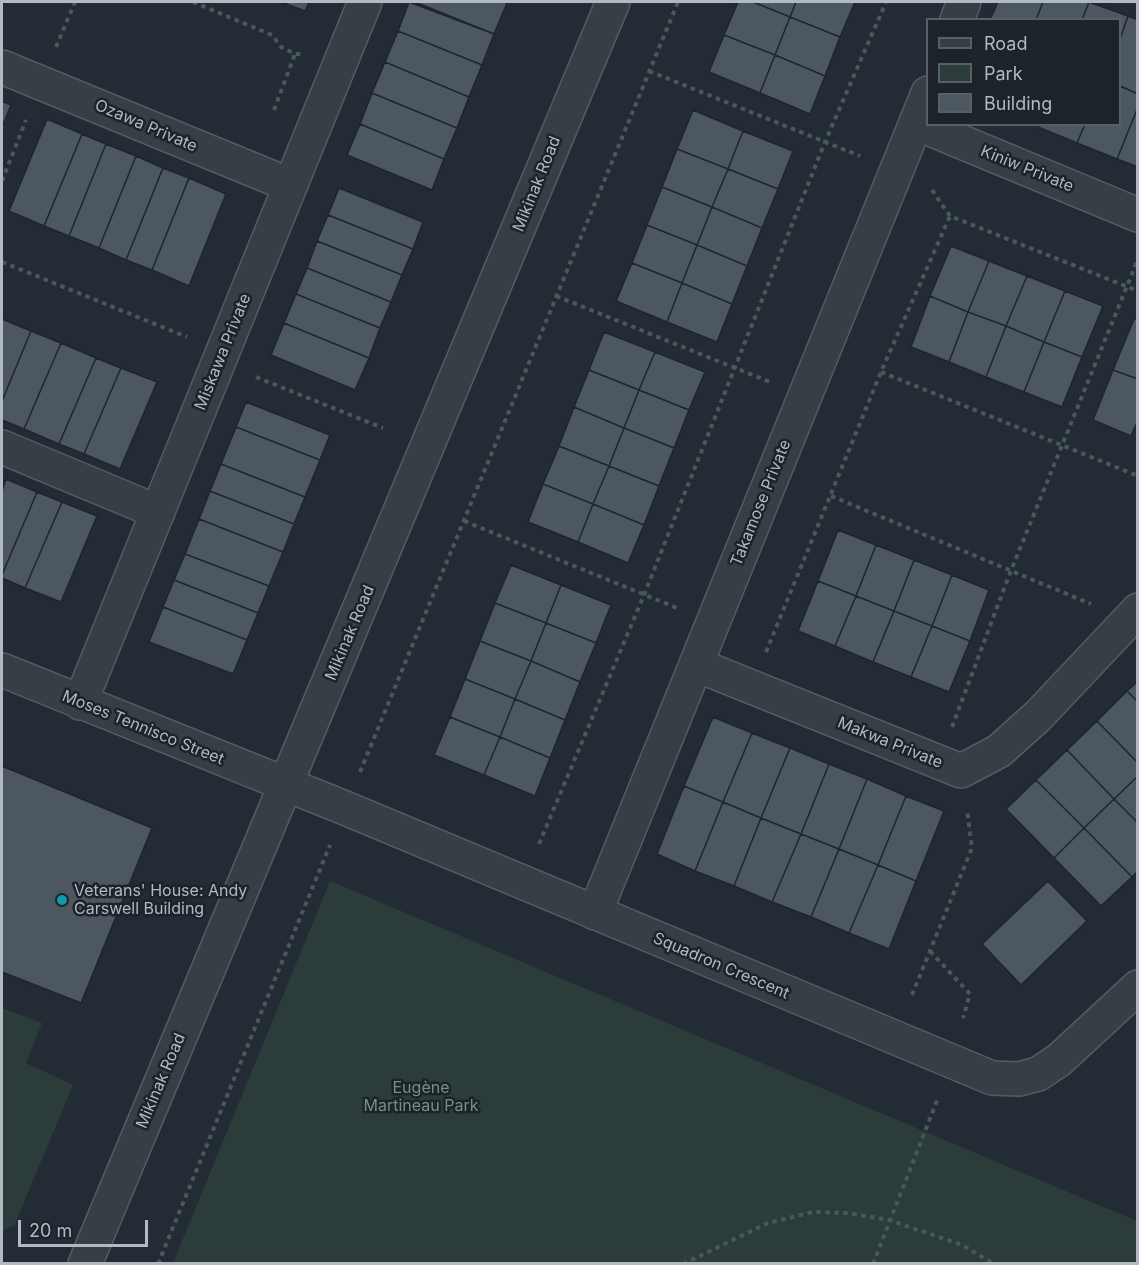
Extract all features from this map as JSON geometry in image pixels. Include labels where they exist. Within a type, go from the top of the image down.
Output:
[{"type":"street","name":"Miskawa Private","points":[[80,703],[365,2]]},
{"type":"street","name":"Mikinak Road","points":[[85,1263],[613,2]]},
{"type":"street","points":[[958,18],[964,2]]},
{"type":"street","name":"Ozawa Private","points":[[2,67],[290,185]]},
{"type":"street","name":"Takamose Private","points":[[595,913],[926,96]]},
{"type":"street","name":"Kiniw Private","points":[[916,123],[1137,215]]},
{"type":"street","points":[[2,447],[158,512]]},
{"type":"street","name":"Makwa Private","points":[[697,665],[961,771],[999,751],[1030,723],[1129,620]]},
{"type":"street","name":"Moses Tennisco Street","points":[[2,670],[285,784]]},
{"type":"street","name":"Squadron Crescent","points":[[285,784],[992,1078],[1019,1079],[1038,1074],[1059,1060],[1137,987]]},
{"type":"path","points":[[193,2],[272,35],[281,47],[295,54],[305,53]]},
{"type":"path","points":[[158,1263],[678,2]]},
{"type":"path","points":[[539,844],[644,595],[825,142],[886,2]]},
{"type":"path","points":[[274,110],[295,54]]},
{"type":"path","points":[[649,71],[896,171],[932,189],[950,216],[1137,291]]},
{"type":"path","points":[[765,656],[881,372],[950,216]]},
{"type":"path","points":[[912,995],[972,848],[961,771],[951,729],[1010,573],[1137,259]]},
{"type":"path","points":[[2,262],[383,428]]},
{"type":"path","points":[[556,296],[804,396]]},
{"type":"path","points":[[881,372],[1137,476]]},
{"type":"path","points":[[831,496],[1010,573],[1129,620]]},
{"type":"path","points":[[464,521],[713,623]]},
{"type":"path","points":[[930,951],[970,994],[963,1018]]},
{"type":"path","points":[[873,1263],[940,1094]]},
{"type":"path","points":[[683,1263],[735,1237],[790,1216],[813,1212],[847,1213],[889,1220],[962,1245],[994,1263]]},
{"type":"green space","name":"Eugène Martineau Park","points":[[330,881],[1137,1221],[1137,1263],[173,1263]]},
{"type":"green space","points":[[2,1008],[42,1023],[26,1063],[73,1085],[14,1226],[2,1230]]},
{"type":"building","points":[[281,2],[309,2],[305,11]]},
{"type":"building","points":[[409,2],[494,34],[482,65],[398,31]]},
{"type":"building","points":[[415,2],[504,2],[507,3],[494,34]]},
{"type":"building","points":[[738,2],[753,2],[790,17],[775,55],[724,35]]},
{"type":"building","points":[[753,2],[796,2],[790,17]]},
{"type":"building","points":[[796,2],[855,2],[840,37],[790,17]]},
{"type":"building","points":[[998,2],[1043,2],[1037,18],[991,18]]},
{"type":"building","points":[[1043,2],[1089,2],[1083,18],[1037,18]]},
{"type":"building","points":[[1089,2],[1128,16],[1121,36],[1121,18],[1083,18]]},
{"type":"building","points":[[1128,16],[1138,20],[1138,94],[1121,86],[1121,36]]},
{"type":"building","points":[[790,17],[840,37],[825,76],[775,55]]},
{"type":"building","points":[[398,31],[482,65],[469,97],[385,62]]},
{"type":"building","points":[[724,35],[775,55],[760,93],[709,72]]},
{"type":"building","points":[[775,55],[825,76],[810,114],[760,93]]},
{"type":"building","points":[[385,62],[469,97],[457,128],[372,93]]},
{"type":"building","points":[[1121,86],[1138,94],[1138,107],[1117,159],[1077,143],[1084,126],[1121,126]]},
{"type":"building","points":[[372,93],[457,128],[444,159],[360,124]]},
{"type":"building","points":[[2,101],[11,105],[2,127]]},
{"type":"building","points":[[1138,107],[1138,167],[1117,159]]},
{"type":"building","points":[[693,110],[743,131],[728,169],[677,149]]},
{"type":"building","points":[[47,119],[82,134],[44,226],[9,211]]},
{"type":"building","points":[[360,124],[444,159],[432,190],[347,155]]},
{"type":"building","points":[[1038,126],[1084,126],[1077,143]]},
{"type":"building","points":[[743,131],[793,151],[778,189],[728,169]]},
{"type":"building","points":[[82,134],[106,144],[69,236],[44,226]]},
{"type":"building","points":[[106,144],[136,156],[99,248],[69,236]]},
{"type":"building","points":[[677,149],[728,169],[712,207],[662,187]]},
{"type":"building","points":[[136,156],[163,168],[126,260],[99,248]]},
{"type":"building","points":[[163,168],[189,178],[152,270],[126,260]]},
{"type":"building","points":[[728,169],[778,189],[762,228],[712,207]]},
{"type":"building","points":[[189,178],[226,194],[189,286],[152,270]]},
{"type":"building","points":[[662,187],[712,207],[697,245],[647,225]]},
{"type":"building","points":[[339,188],[423,222],[413,249],[328,215]]},
{"type":"building","points":[[712,207],[762,228],[747,266],[697,245]]},
{"type":"building","points":[[328,215],[413,249],[402,275],[317,241]]},
{"type":"building","points":[[647,225],[697,245],[682,283],[632,263]]},
{"type":"building","points":[[317,241],[402,275],[391,302],[307,268]]},
{"type":"building","points":[[697,245],[747,266],[732,304],[682,283]]},
{"type":"building","points":[[951,246],[989,261],[968,312],[930,296]]},
{"type":"building","points":[[989,261],[1027,276],[1006,326],[968,312]]},
{"type":"building","points":[[632,263],[682,283],[667,322],[616,301]]},
{"type":"building","points":[[307,268],[391,302],[380,328],[296,294]]},
{"type":"building","points":[[1027,276],[1065,291],[1044,342],[1006,326]]},
{"type":"building","points":[[682,283],[732,304],[717,342],[667,322]]},
{"type":"building","points":[[1065,291],[1103,306],[1082,357],[1044,342]]},
{"type":"building","points":[[296,294],[380,328],[369,358],[284,323]]},
{"type":"building","points":[[930,296],[968,312],[949,362],[911,347]]},
{"type":"building","points":[[968,312],[1006,326],[986,377],[949,362]]},
{"type":"building","points":[[2,319],[31,331],[2,401]]},
{"type":"building","points":[[1134,319],[1138,320],[1138,379],[1113,370]]},
{"type":"building","points":[[284,323],[369,358],[355,390],[271,355]]},
{"type":"building","points":[[1006,326],[1044,342],[1024,392],[986,377]]},
{"type":"building","points":[[31,331],[61,343],[24,429],[2,420],[2,401]]},
{"type":"building","points":[[604,332],[655,352],[639,390],[589,370]]},
{"type":"building","points":[[1044,342],[1082,357],[1062,407],[1024,392]]},
{"type":"building","points":[[61,343],[96,358],[59,444],[24,429]]},
{"type":"building","points":[[655,352],[705,372],[689,410],[639,390]]},
{"type":"building","points":[[96,358],[121,368],[84,454],[59,444]]},
{"type":"building","points":[[121,368],[157,382],[120,469],[84,454]]},
{"type":"building","points":[[589,370],[639,390],[624,428],[574,407]]},
{"type":"building","points":[[1113,370],[1138,379],[1138,420],[1131,436],[1093,420]]},
{"type":"building","points":[[639,390],[689,410],[674,448],[624,428]]},
{"type":"building","points":[[246,402],[330,435],[320,460],[236,427]]},
{"type":"building","points":[[574,407],[624,428],[609,466],[559,446]]},
{"type":"building","points":[[236,427],[320,460],[305,497],[221,464]]},
{"type":"building","points":[[624,428],[674,448],[659,486],[609,466]]},
{"type":"building","points":[[559,446],[609,466],[593,504],[543,484]]},
{"type":"building","points":[[221,464],[305,497],[294,524],[210,491]]},
{"type":"building","points":[[609,466],[659,486],[644,525],[593,504]]},
{"type":"building","points":[[6,479],[37,492],[2,575],[2,491]]},
{"type":"building","points":[[543,484],[593,504],[578,542],[528,522]]},
{"type":"building","points":[[210,491],[294,524],[283,552],[199,519]]},
{"type":"building","points":[[37,492],[62,502],[25,588],[2,578],[2,575]]},
{"type":"building","points":[[62,502],[97,516],[61,602],[25,588]]},
{"type":"building","points":[[593,504],[644,525],[628,563],[578,542]]},
{"type":"building","points":[[199,519],[283,552],[269,586],[185,554]]},
{"type":"building","points":[[838,530],[876,545],[856,596],[818,581]]},
{"type":"building","points":[[876,545],[914,560],[894,611],[856,596]]},
{"type":"building","points":[[185,554],[269,586],[258,613],[174,580]]},
{"type":"building","points":[[914,560],[952,575],[932,626],[894,611]]},
{"type":"building","points":[[511,565],[561,585],[546,623],[495,603]]},
{"type":"building","points":[[952,575],[989,590],[970,641],[932,626]]},
{"type":"building","points":[[174,580],[258,613],[247,640],[163,607]]},
{"type":"building","points":[[818,581],[856,596],[835,646],[798,631]]},
{"type":"building","points":[[561,585],[611,605],[596,643],[546,623]]},
{"type":"building","points":[[856,596],[894,611],[873,662],[835,646]]},
{"type":"building","points":[[495,603],[546,623],[531,661],[480,641]]},
{"type":"building","points":[[163,607],[247,640],[233,674],[149,642]]},
{"type":"building","points":[[894,611],[932,626],[911,677],[873,662]]},
{"type":"building","points":[[546,623],[596,643],[580,682],[531,661]]},
{"type":"building","points":[[932,626],[970,641],[949,692],[911,677]]},
{"type":"building","points":[[480,641],[531,661],[515,699],[465,679]]},
{"type":"building","points":[[531,661],[580,682],[565,720],[515,699]]},
{"type":"building","points":[[465,679],[515,699],[500,737],[450,717]]},
{"type":"building","points":[[1138,681],[1138,702],[1127,691]]},
{"type":"building","points":[[1127,691],[1138,702],[1138,763],[1097,721]]},
{"type":"building","points":[[515,699],[565,720],[550,758],[500,737]]},
{"type":"building","points":[[450,717],[500,737],[484,775],[434,755]]},
{"type":"building","points":[[713,717],[752,733],[723,802],[684,786]]},
{"type":"building","points":[[1097,721],[1138,763],[1138,776],[1114,799],[1067,750]]},
{"type":"building","points":[[752,733],[790,748],[761,818],[723,802]]},
{"type":"building","points":[[500,737],[550,758],[535,796],[484,775]]},
{"type":"building","points":[[790,748],[829,764],[801,834],[761,818]]},
{"type":"building","points":[[1067,750],[1114,799],[1084,828],[1036,780]]},
{"type":"building","points":[[829,764],[867,779],[839,849],[801,834]]},
{"type":"building","name":"Veterans' House: Andy Carswell Building","points":[[2,766],[152,828],[81,1003],[2,972]]},
{"type":"building","points":[[1138,776],[1138,823],[1114,799]]},
{"type":"building","points":[[867,779],[906,796],[878,865],[839,849]]},
{"type":"building","points":[[1036,780],[1084,828],[1054,858],[1006,809]]},
{"type":"building","points":[[684,786],[723,802],[695,871],[657,854]]},
{"type":"building","points":[[906,796],[944,811],[916,881],[878,865]]},
{"type":"building","points":[[1114,799],[1138,823],[1138,871],[1132,877],[1084,828]]},
{"type":"building","points":[[723,802],[761,818],[734,886],[695,871]]},
{"type":"building","points":[[761,818],[801,834],[772,902],[734,886]]},
{"type":"building","points":[[1084,828],[1132,877],[1101,906],[1054,858]]},
{"type":"building","points":[[801,834],[839,849],[811,917],[772,902]]},
{"type":"building","points":[[839,849],[878,865],[849,933],[811,917]]},
{"type":"building","points":[[878,865],[916,881],[889,949],[849,933]]},
{"type":"building","points":[[1048,881],[1087,921],[1021,985],[982,944]]},
{"type":"place","name":"Veterans' House: Andy Carswell Building","points":[[62,900]]}]
